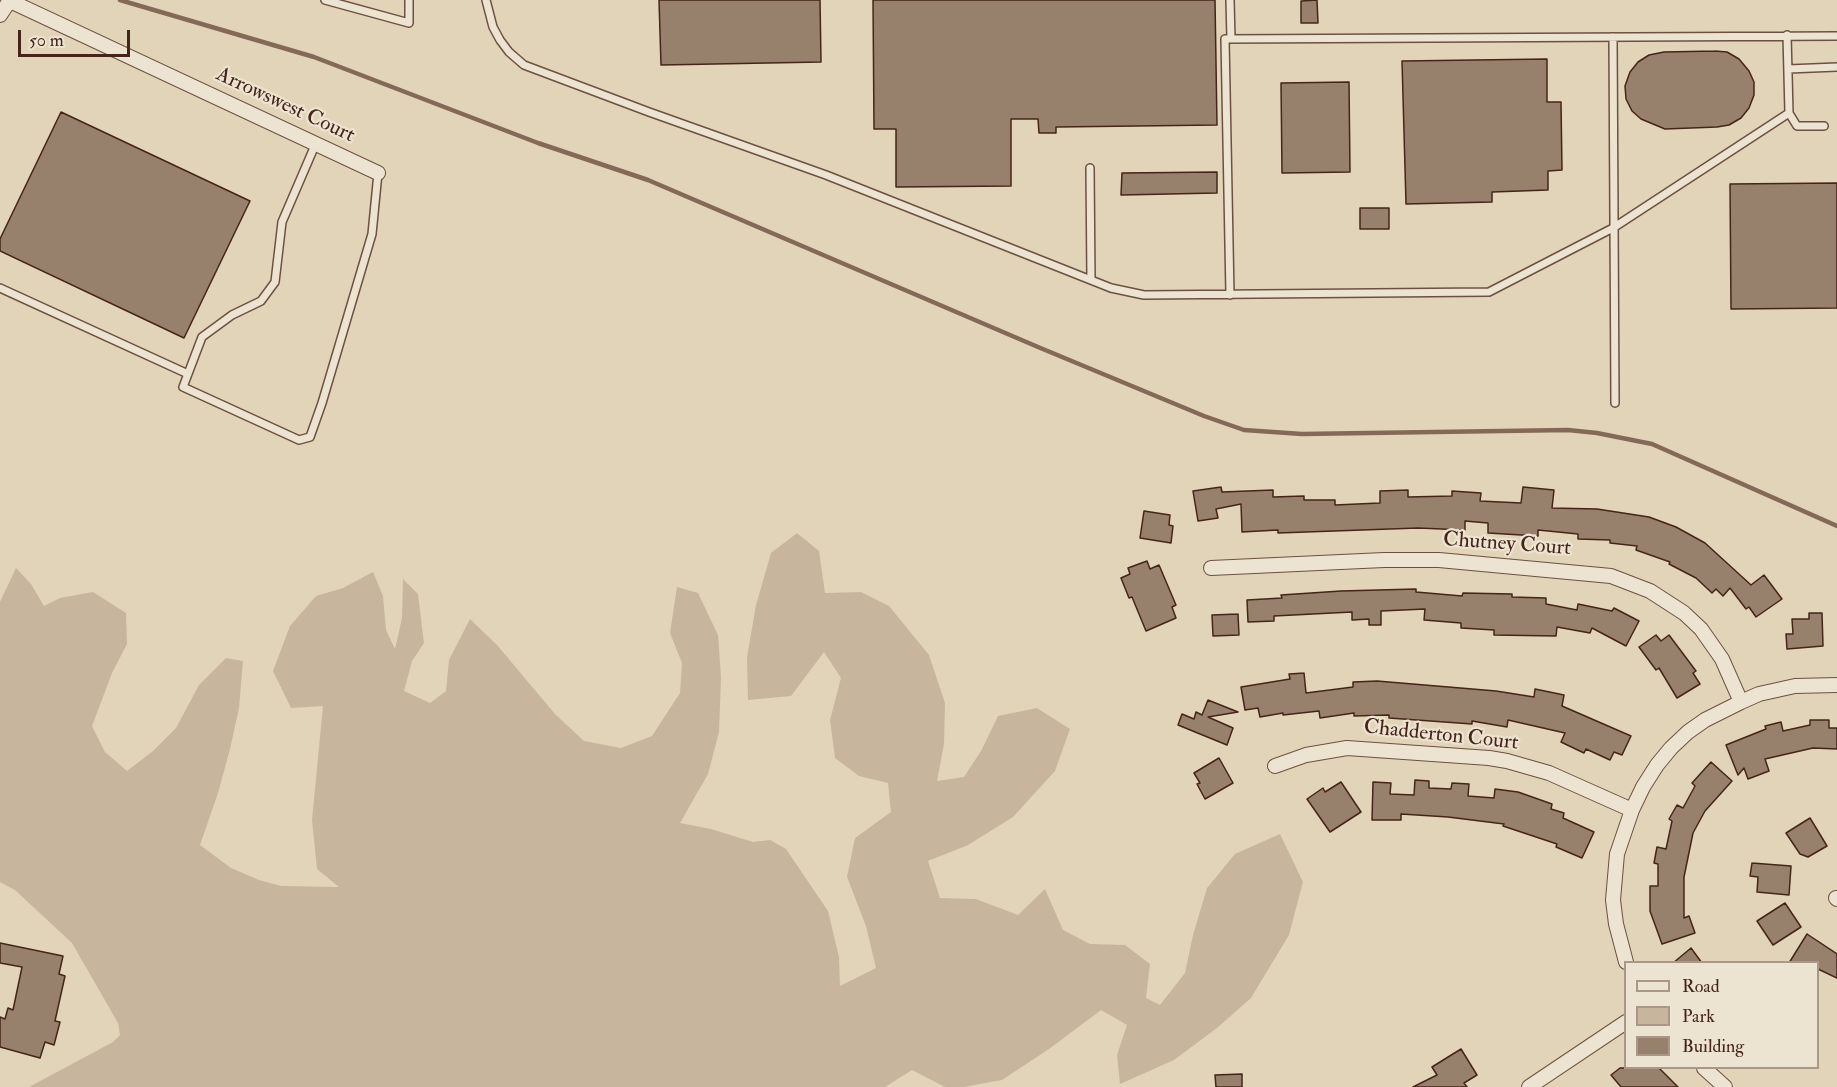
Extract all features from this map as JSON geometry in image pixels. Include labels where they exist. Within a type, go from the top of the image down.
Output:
[{"type":"street","points":[[0,15],[10,0]]},
{"type":"street","name":"Arrowswest Court","points":[[10,0],[378,173]]},
{"type":"street","name":"Chutney Court","points":[[1210,568],[1420,560],[1611,576],[1650,591],[1684,613],[1701,629],[1717,651],[1741,702]]},
{"type":"street","points":[[1625,961],[1616,924],[1613,900],[1617,854],[1632,810],[1643,787],[1671,748],[1705,720],[1759,694],[1795,686],[1837,685]]},
{"type":"street","name":"Chadderton Court","points":[[1275,766],[1306,755],[1347,748],[1507,760],[1549,773],[1632,810]]},
{"type":"street","points":[[1529,1087],[1624,1023]]},
{"type":"street","points":[[1705,1069],[1725,1087]]},
{"type":"lane","points":[[325,0],[409,22],[409,0]]},
{"type":"lane","points":[[486,0],[493,27],[500,40],[509,52],[524,64],[649,112],[832,177],[1091,280],[1127,293],[1144,295],[1489,292],[1613,228],[1789,113]]},
{"type":"lane","points":[[1230,0],[1231,39]]},
{"type":"lane","points":[[1787,35],[1789,113],[1797,126],[1824,126]]},
{"type":"lane","points":[[1230,295],[1225,39],[1837,36]]},
{"type":"lane","points":[[1613,37],[1615,403]]},
{"type":"lane","points":[[1788,69],[1837,67]]},
{"type":"lane","points":[[316,143],[282,222],[275,282],[261,301],[232,315],[202,337],[183,387],[299,440],[310,437],[372,234],[378,173]]},
{"type":"lane","points":[[1090,168],[1091,280]]},
{"type":"lane","points":[[0,288],[188,374]]},
{"type":"green space","points":[[797,533],[819,551],[825,593],[861,592],[889,606],[929,655],[945,703],[944,744],[937,781],[964,777],[981,751],[998,716],[1037,708],[1070,729],[1055,771],[1013,817],[968,845],[928,861],[940,898],[976,899],[1018,915],[1045,889],[1063,930],[1090,944],[1125,945],[1150,964],[1146,998],[1160,1005],[1185,973],[1207,888],[1235,854],[1280,834],[1303,882],[1289,935],[1251,998],[1217,1028],[1174,1060],[1120,1084],[1117,1055],[1127,1025],[1101,1010],[1049,1049],[1002,1080],[964,1087],[945,1087],[912,1070],[885,1087],[29,1087],[113,1042],[120,1035],[118,1023],[72,943],[15,890],[0,882],[0,602],[16,568],[31,584],[44,606],[60,598],[93,592],[126,613],[127,644],[112,673],[92,726],[105,752],[127,771],[153,751],[176,728],[199,685],[226,658],[243,661],[239,708],[230,749],[200,845],[231,868],[259,880],[281,886],[339,887],[317,869],[312,820],[323,706],[291,708],[273,671],[290,626],[316,596],[343,588],[373,572],[383,596],[386,630],[395,649],[402,618],[403,579],[418,594],[424,643],[412,661],[404,691],[430,703],[446,691],[449,660],[470,619],[497,645],[555,714],[584,741],[621,748],[652,736],[680,693],[682,663],[670,633],[677,587],[698,593],[718,635],[721,677],[719,732],[708,774],[680,823],[711,829],[753,842],[770,840],[786,849],[828,911],[839,957],[840,986],[876,968],[866,926],[847,877],[855,838],[891,812],[888,783],[859,776],[835,758],[830,720],[841,678],[824,652],[791,696],[748,700],[747,657],[756,605],[771,553]]},
{"type":"building","points":[[659,0],[820,0],[821,62],[661,65]]},
{"type":"building","points":[[873,0],[1215,0],[1217,125],[1056,127],[1056,133],[1039,133],[1038,119],[1011,119],[1011,186],[896,187],[896,129],[874,129]]},
{"type":"building","points":[[1317,0],[1318,23],[1301,23],[1301,1]]},
{"type":"building","points":[[1664,52],[1727,52],[1739,59],[1749,71],[1754,82],[1754,95],[1749,108],[1741,118],[1729,125],[1717,127],[1665,129],[1641,119],[1632,111],[1626,99],[1625,86],[1630,72],[1638,62],[1649,55]]},
{"type":"building","points":[[1547,59],[1547,102],[1561,102],[1562,170],[1548,171],[1548,190],[1492,192],[1492,202],[1406,204],[1402,61]]},
{"type":"building","points":[[1349,82],[1350,172],[1282,173],[1281,83]]},
{"type":"building","points":[[61,112],[250,201],[184,338],[0,251],[0,239]]},
{"type":"building","points":[[1217,172],[1217,193],[1121,195],[1122,173]]},
{"type":"building","points":[[1837,183],[1837,308],[1731,309],[1730,184]]},
{"type":"building","points":[[1360,208],[1389,208],[1389,229],[1360,229]]},
{"type":"building","points":[[1221,487],[1222,492],[1273,490],[1273,497],[1304,496],[1304,500],[1335,500],[1335,505],[1380,503],[1380,491],[1408,490],[1408,497],[1452,496],[1452,491],[1481,493],[1480,501],[1521,503],[1523,487],[1554,490],[1552,508],[1597,509],[1649,517],[1676,527],[1705,543],[1751,585],[1764,575],[1782,599],[1756,617],[1749,607],[1746,609],[1730,588],[1723,596],[1716,589],[1712,593],[1696,578],[1669,564],[1670,562],[1636,550],[1637,546],[1610,543],[1610,540],[1578,539],[1578,534],[1538,530],[1538,536],[1488,533],[1488,523],[1465,521],[1465,530],[1418,528],[1278,533],[1278,530],[1242,532],[1241,504],[1216,509],[1218,518],[1198,521],[1193,491]]},
{"type":"building","points":[[1144,511],[1170,515],[1169,525],[1173,526],[1171,543],[1140,538]]},
{"type":"building","points":[[1147,561],[1150,569],[1159,565],[1176,605],[1172,607],[1176,618],[1146,631],[1132,597],[1129,598],[1121,578],[1130,574],[1128,568]]},
{"type":"building","points":[[1416,589],[1416,592],[1462,596],[1463,593],[1512,594],[1512,597],[1546,598],[1546,604],[1577,610],[1578,604],[1612,611],[1614,608],[1639,621],[1626,646],[1592,628],[1590,633],[1557,627],[1556,636],[1494,635],[1494,630],[1461,628],[1461,623],[1424,620],[1425,609],[1381,611],[1381,625],[1369,625],[1369,619],[1352,620],[1352,612],[1274,616],[1274,621],[1248,622],[1247,600],[1341,591]]},
{"type":"building","points":[[1809,613],[1822,613],[1823,646],[1787,649],[1786,634],[1793,634],[1792,619],[1809,619]]},
{"type":"building","points":[[1238,614],[1239,635],[1213,636],[1212,615]]},
{"type":"building","points":[[1656,635],[1661,641],[1669,635],[1696,671],[1693,673],[1700,684],[1677,698],[1659,668],[1656,670],[1639,647]]},
{"type":"building","points":[[1304,673],[1306,693],[1353,687],[1353,682],[1377,681],[1496,691],[1534,697],[1535,689],[1564,695],[1562,706],[1631,736],[1622,755],[1614,752],[1610,760],[1586,749],[1584,753],[1561,742],[1565,733],[1508,720],[1507,727],[1472,721],[1472,724],[1389,718],[1389,715],[1354,716],[1354,713],[1320,718],[1319,711],[1260,717],[1258,708],[1245,710],[1241,687],[1290,679],[1289,674]]},
{"type":"building","points":[[1208,700],[1238,712],[1208,717],[1233,728],[1227,745],[1178,725],[1182,714],[1194,719],[1196,712],[1202,715]]},
{"type":"building","points":[[1810,720],[1829,720],[1829,728],[1837,728],[1837,749],[1813,748],[1765,759],[1769,771],[1748,779],[1744,768],[1738,775],[1726,745],[1766,729],[1765,726],[1781,722],[1783,731],[1810,725]]},
{"type":"building","points":[[1219,758],[1233,783],[1205,799],[1194,773]]},
{"type":"building","points":[[1711,762],[1732,781],[1705,811],[1693,833],[1684,877],[1684,918],[1689,916],[1695,933],[1662,944],[1650,911],[1650,886],[1658,886],[1658,864],[1654,863],[1657,847],[1666,849],[1672,821],[1669,819],[1677,805],[1683,808],[1695,786],[1692,783]]},
{"type":"building","points":[[1415,780],[1429,781],[1429,788],[1451,789],[1452,783],[1469,784],[1468,796],[1494,798],[1495,789],[1518,792],[1552,804],[1551,809],[1564,813],[1563,818],[1594,832],[1582,858],[1556,847],[1557,844],[1503,826],[1504,824],[1401,814],[1401,820],[1372,820],[1373,782],[1391,783],[1390,794],[1414,795]]},
{"type":"building","points":[[1341,782],[1361,812],[1330,832],[1307,799],[1323,788],[1325,792]]},
{"type":"building","points":[[1810,818],[1827,846],[1808,857],[1800,854],[1786,833]]},
{"type":"building","points":[[1752,863],[1791,866],[1789,895],[1757,892],[1758,877],[1750,876]]},
{"type":"building","points":[[1785,903],[1801,927],[1773,945],[1757,921]]},
{"type":"building","points":[[1807,934],[1837,954],[1837,978],[1819,969],[1819,961],[1790,961]]},
{"type":"building","points":[[0,943],[63,956],[59,974],[65,976],[55,1021],[60,1022],[54,1045],[45,1042],[40,1058],[0,1047],[0,1017],[5,1019],[8,1008],[13,1010],[22,967],[0,963]]},
{"type":"building","points":[[1691,948],[1701,961],[1675,961]]},
{"type":"building","points":[[1461,1049],[1477,1075],[1464,1083],[1467,1087],[1413,1087],[1437,1075],[1432,1067]]},
{"type":"building","points":[[1620,1068],[1660,1069],[1678,1087],[1621,1087],[1611,1075]]},
{"type":"building","points":[[1242,1074],[1242,1087],[1216,1087],[1215,1075]]},
{"type":"waterway","points":[[120,0],[314,57],[538,143],[648,180],[1038,347],[1204,416],[1244,430],[1302,434],[1568,430],[1597,433],[1652,444],[1837,526]]}]
